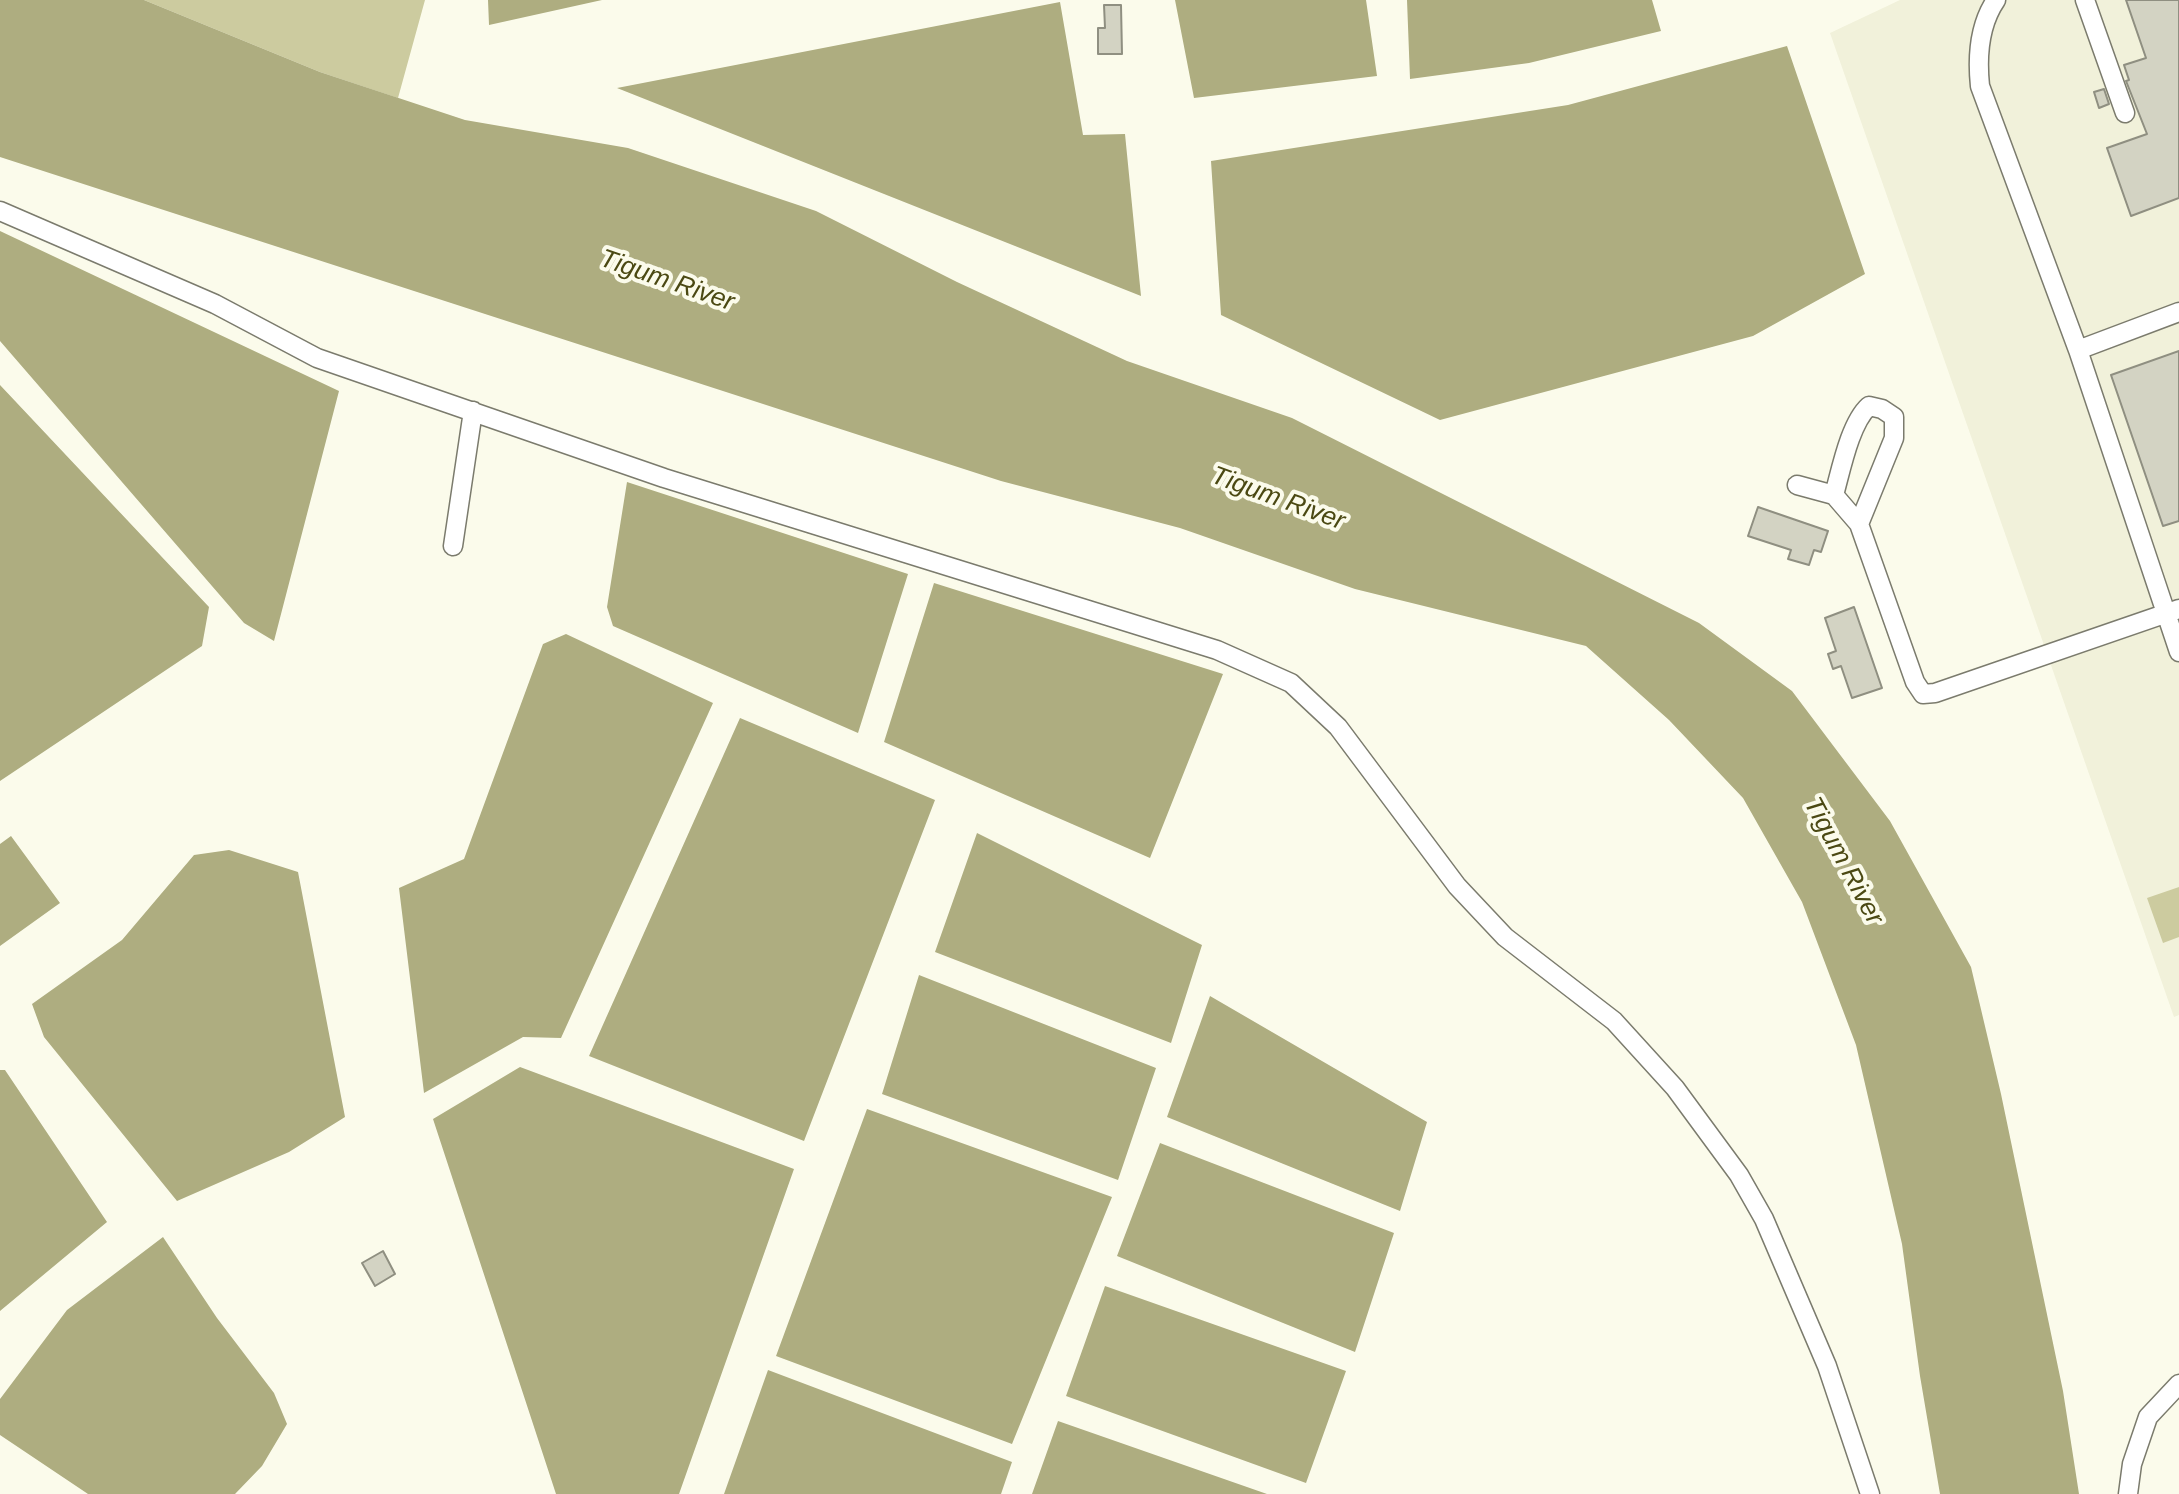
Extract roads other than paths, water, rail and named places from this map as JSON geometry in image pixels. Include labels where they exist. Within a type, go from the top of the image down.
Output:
[{"type":"street","points":[[1996,0],[1988,12],[1977,59],[1980,86],[2172,612],[2179,652]]},
{"type":"street","points":[[2085,0],[2125,113]]},
{"type":"street","points":[[0,211],[215,304],[317,358],[664,478],[1217,650],[1291,683],[1338,727],[1457,886],[1505,937],[1614,1021],[1675,1088],[1739,1175],[1764,1219],[1827,1366],[1870,1494]]},
{"type":"street","points":[[2078,350],[2179,312]]},
{"type":"street","points":[[1834,495],[1856,424],[1869,406],[1882,409],[1894,417],[1894,438],[1859,524]]},
{"type":"street","points":[[453,546],[473,411]]},
{"type":"street","points":[[1797,485],[1834,495],[1859,524],[1915,682],[1923,694],[1949,688],[2172,612]]},
{"type":"street","points":[[2128,1494],[2132,1464],[2148,1417],[2179,1384]]},
{"type":"water","name":"Tigum River","points":[[0,0],[144,0],[320,72],[465,120],[628,148],[816,211],[957,282],[1127,361],[1292,418],[1699,623],[1792,691],[1890,821],[1971,967],[2063,1391],[2079,1494],[1940,1494],[1902,1244],[1856,1045],[1802,902],[1743,798],[1669,720],[1586,646],[1355,589],[1180,528],[1001,481],[0,157]]},
{"type":"water","points":[[488,0],[602,0],[489,25]]},
{"type":"water","points":[[1175,0],[1366,0],[1377,76],[1194,98]]},
{"type":"water","points":[[1407,0],[1652,0],[1661,31],[1529,63],[1410,79]]},
{"type":"water","points":[[1060,2],[1083,135],[1125,134],[1141,296],[617,88]]},
{"type":"water","points":[[1787,46],[1865,274],[1753,336],[1440,420],[1221,315],[1211,161],[1568,105]]},
{"type":"water","points":[[0,231],[339,391],[274,641],[244,623],[0,341]]},
{"type":"water","points":[[0,385],[209,607],[202,646],[0,781]]},
{"type":"water","points":[[627,482],[908,574],[858,733],[613,626],[607,607]]},
{"type":"water","points":[[934,583],[1223,674],[1150,858],[884,742]]},
{"type":"water","points":[[566,634],[713,703],[561,1038],[523,1037],[424,1093],[399,888],[464,859],[543,644]]},
{"type":"water","points":[[740,718],[935,800],[804,1141],[589,1056]]},
{"type":"water","points":[[977,833],[1202,945],[1171,1043],[935,952]]},
{"type":"water","points":[[11,836],[60,903],[0,946],[0,844]]},
{"type":"water","points":[[229,850],[298,872],[345,1117],[289,1152],[177,1201],[44,1037],[32,1004],[122,940],[194,855]]},
{"type":"water","points":[[919,975],[1156,1068],[1118,1180],[882,1094]]},
{"type":"water","points":[[1210,996],[1427,1122],[1400,1211],[1167,1117]]},
{"type":"water","points":[[520,1067],[794,1169],[679,1494],[556,1494],[433,1119]]},
{"type":"water","points":[[0,1070],[5,1070],[107,1222],[0,1311]]},
{"type":"water","points":[[867,1109],[1112,1197],[1012,1444],[776,1356]]},
{"type":"water","points":[[1160,1143],[1394,1233],[1355,1352],[1117,1256]]},
{"type":"water","points":[[163,1237],[217,1318],[274,1393],[287,1424],[262,1466],[235,1494],[88,1494],[0,1435],[0,1399],[67,1310]]},
{"type":"water","points":[[1105,1286],[1346,1371],[1306,1483],[1066,1396]]},
{"type":"water","points":[[768,1370],[1012,1462],[1001,1494],[724,1494]]},
{"type":"water","points":[[1058,1421],[1267,1494],[1032,1494]]}]
